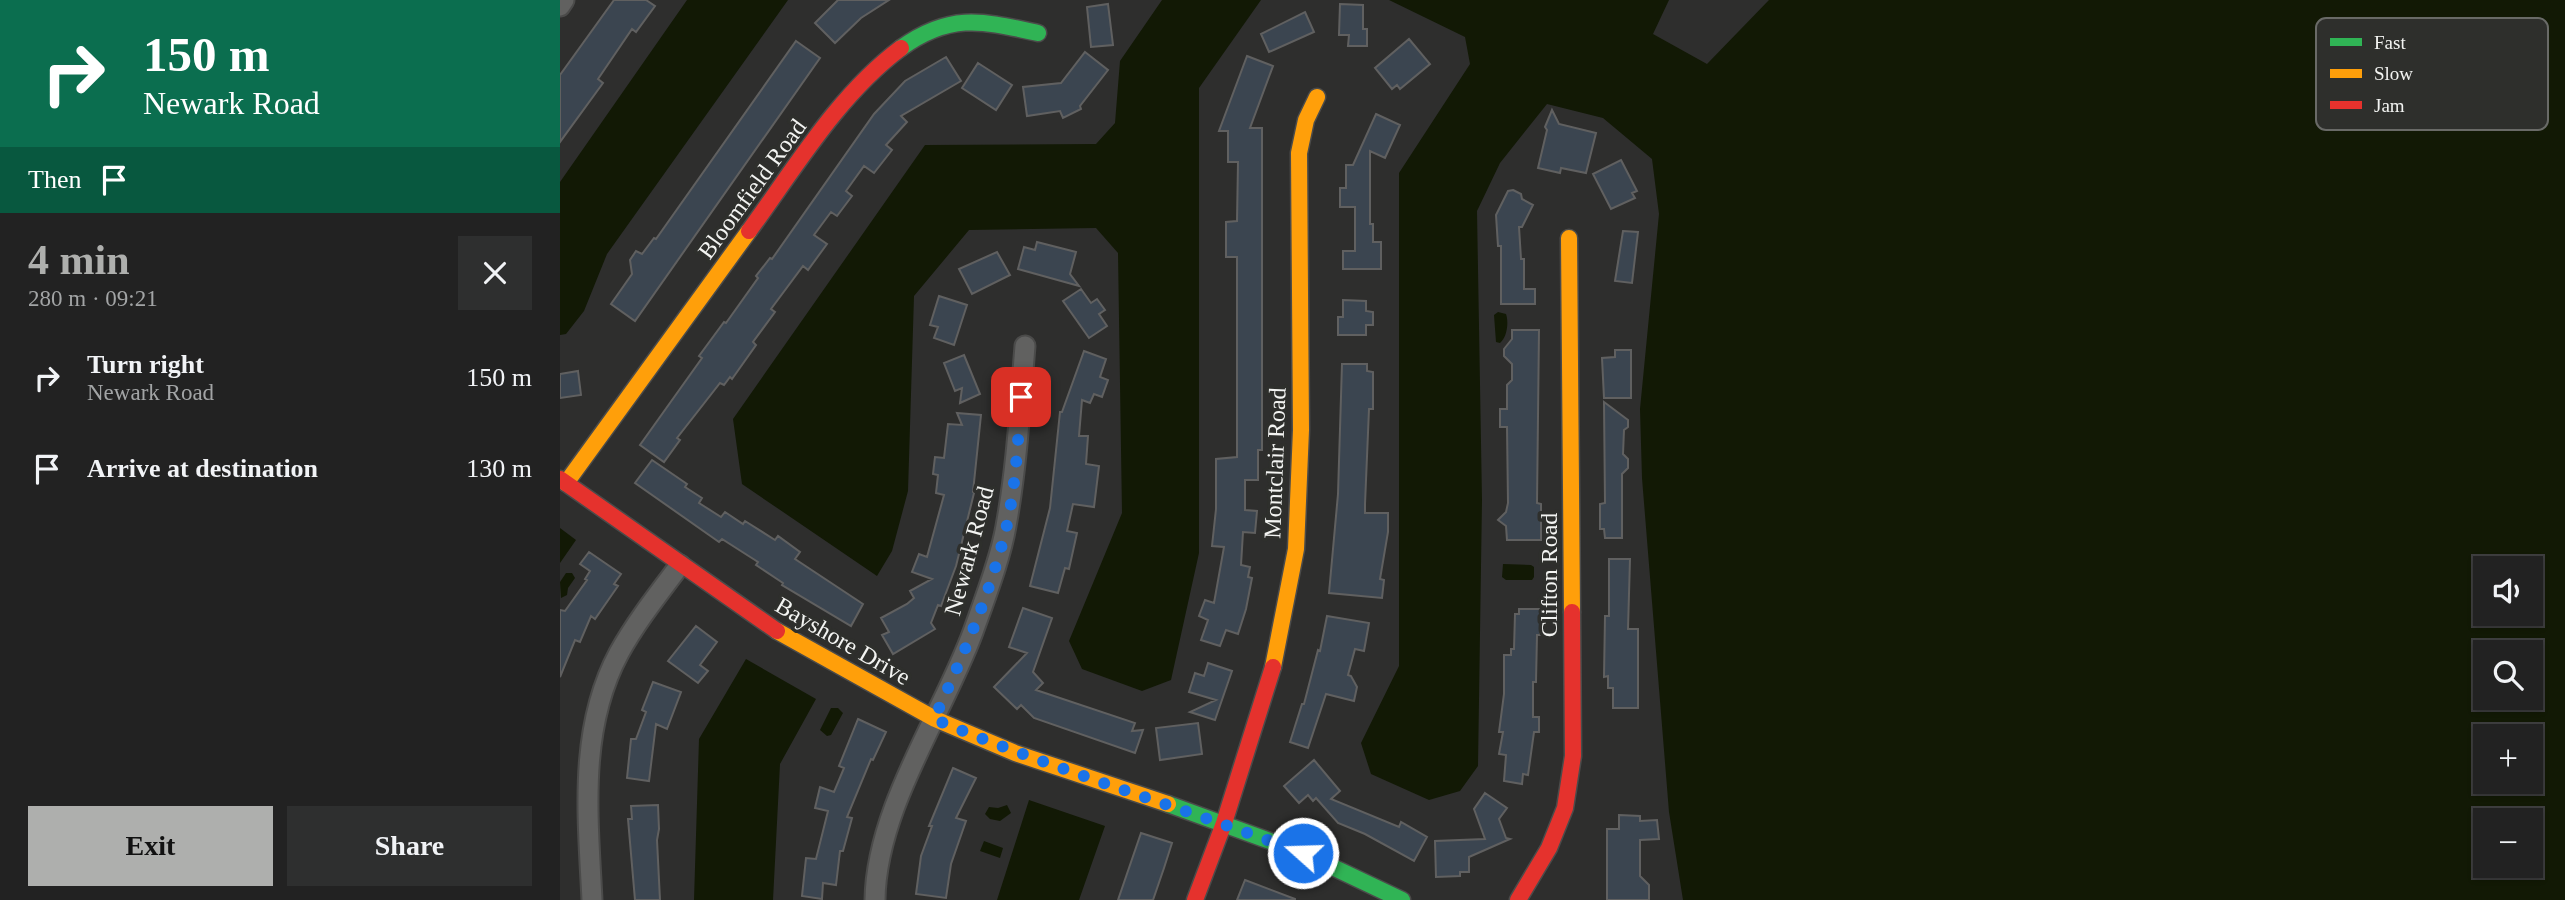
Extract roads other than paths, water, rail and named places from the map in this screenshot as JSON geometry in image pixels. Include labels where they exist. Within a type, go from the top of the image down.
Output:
[{"type":"street","points":[[560,6],[564,0]]},
{"type":"street","name":"Bloomfield Road","points":[[563,481],[862,81],[897,51],[937,28],[969,21],[1038,33]]},
{"type":"street","name":"Montclair Road","points":[[1195,900],[1224,823],[1273,666],[1296,550],[1301,430],[1299,153],[1306,120],[1317,97]]},
{"type":"street","name":"Clifton Road","points":[[1518,900],[1549,848],[1565,808],[1573,756],[1569,238]]},
{"type":"street","name":"Newark Road","points":[[875,900],[880,861],[892,814],[972,633],[1006,529],[1018,447],[1025,346]]},
{"type":"street","name":"Bayshore Drive","points":[[563,481],[775,630],[934,719],[1015,753],[1224,823],[1303,853],[1402,900]]},
{"type":"street","points":[[592,900],[587,803],[593,730],[600,699],[619,652],[680,565]]}]
